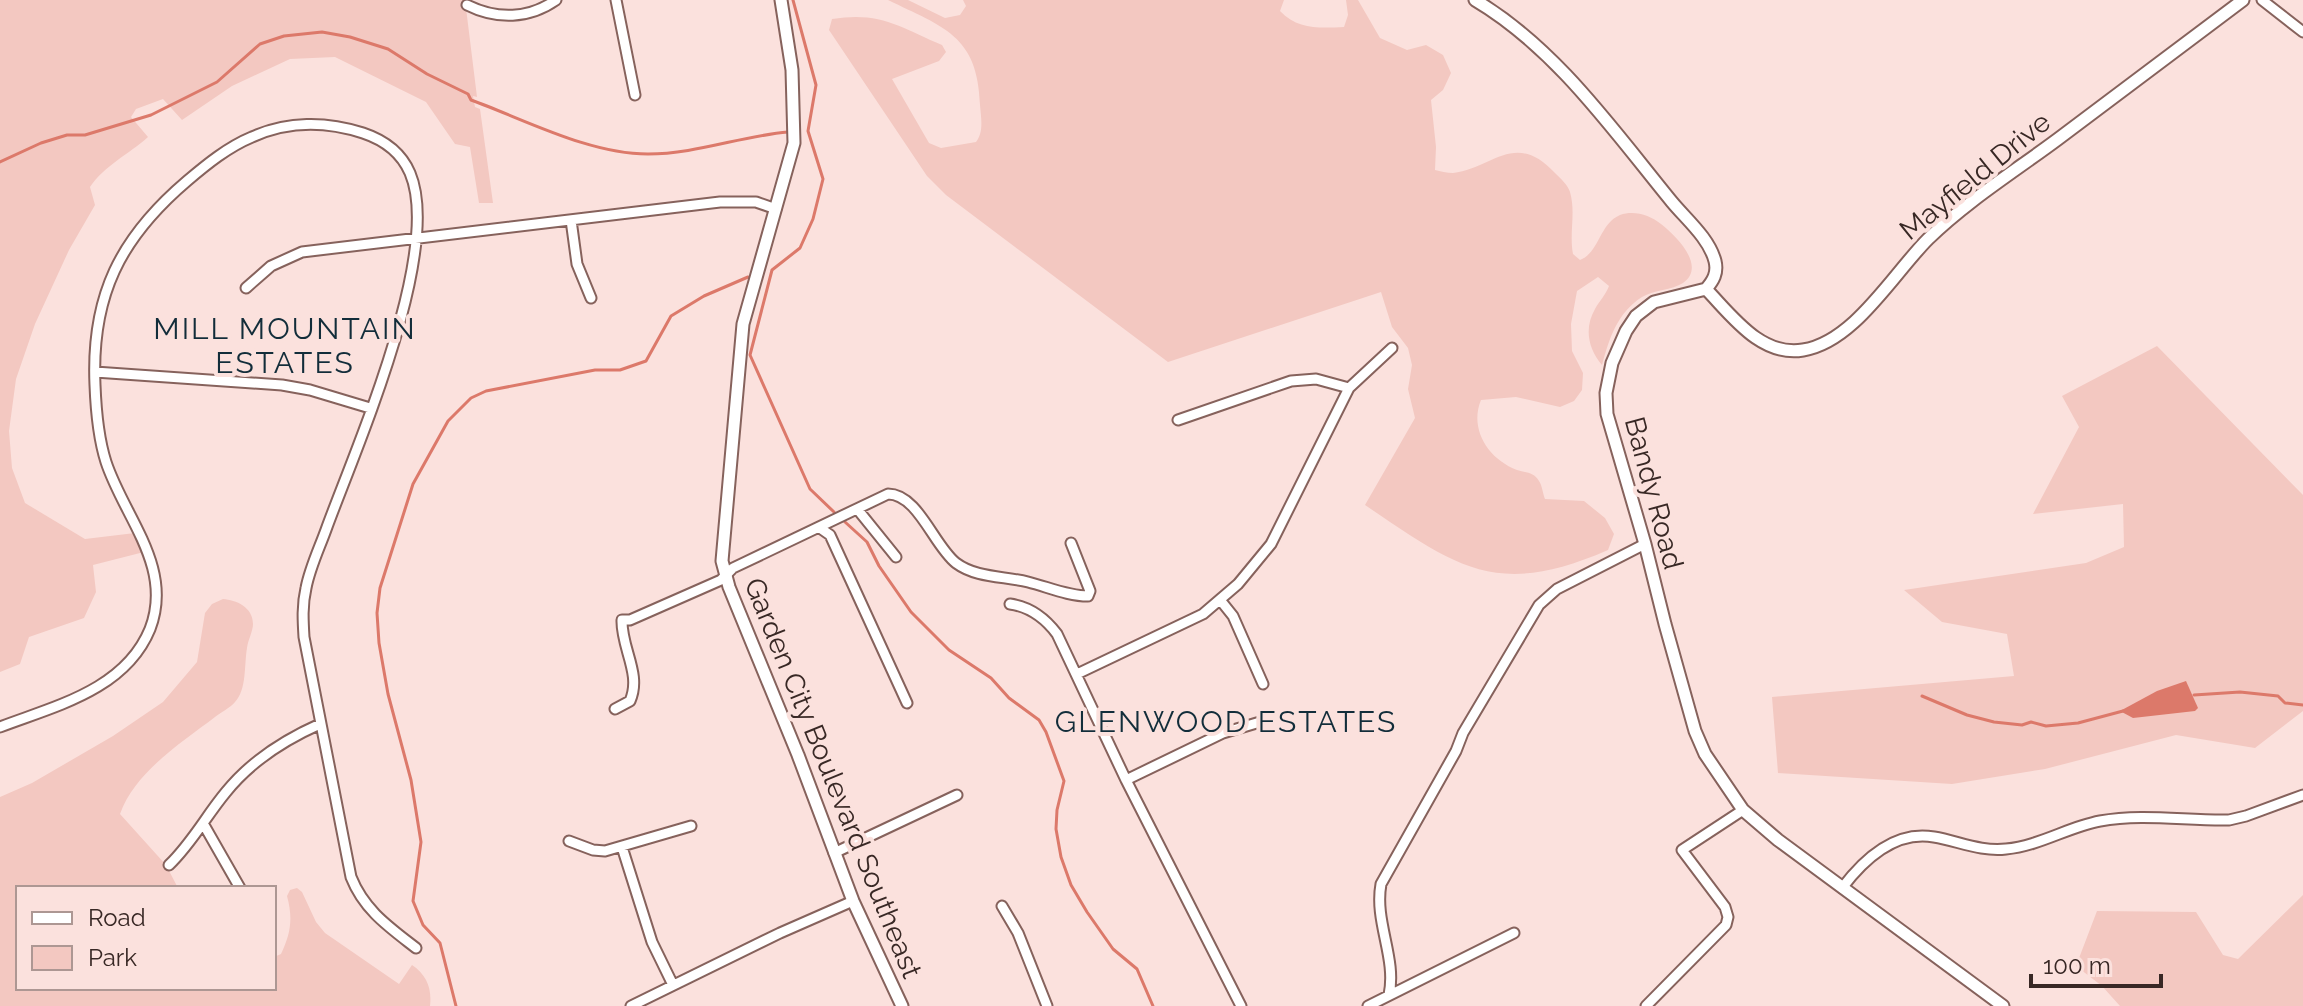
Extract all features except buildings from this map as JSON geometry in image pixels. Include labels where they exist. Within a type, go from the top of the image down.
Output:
[{"type":"street","points":[[467,5],[489,14],[512,16],[537,11],[556,0]]},
{"type":"street","points":[[616,0],[635,95]]},
{"type":"street","name":"Garden City Boulevard Southeast","points":[[781,0],[792,70],[794,143],[750,295],[740,343],[722,543],[725,575],[853,901],[902,1006]]},
{"type":"street","points":[[1475,0],[1531,40],[1643,163],[1711,251],[1715,260],[1715,275],[1706,289]]},
{"type":"street","name":"Mayfield Drive","points":[[1706,289],[1758,340],[1770,347],[1801,351],[1823,344],[1848,328],[1941,228],[2243,0]]},
{"type":"street","points":[[2262,0],[2303,32]]},
{"type":"street","points":[[0,727],[87,693],[109,681],[134,657],[151,624],[156,599],[154,572],[145,542],[117,488],[102,447],[97,425],[95,372],[96,332],[105,294],[112,273],[138,230],[154,211],[203,168],[229,148],[260,133],[297,124],[317,124],[354,130],[389,146],[405,164],[414,185],[417,238],[405,306],[310,574],[303,604],[304,637],[348,863],[356,890],[373,913],[416,948]]},
{"type":"street","points":[[246,288],[271,266],[302,252],[731,201],[756,202],[776,209]]},
{"type":"street","points":[[571,220],[577,264],[591,298]]},
{"type":"street","name":"Bandy Road","points":[[1706,289],[1663,298],[1643,308],[1618,347],[1607,384],[1606,404],[1611,433],[1645,544],[1695,731],[1705,754],[1743,810],[1842,888],[2002,1006]]},
{"type":"street","points":[[1077,674],[1203,614],[1221,601],[1254,567],[1271,544],[1349,388],[1392,348]]},
{"type":"street","points":[[95,372],[282,385],[370,408]]},
{"type":"street","points":[[1178,420],[1291,381],[1316,379],[1349,388]]},
{"type":"street","points":[[615,709],[630,701],[634,683],[622,635],[622,620],[630,620],[721,580],[733,568],[888,494],[900,496],[920,516],[946,553],[966,569],[1088,596],[1090,591],[1071,543]]},
{"type":"street","points":[[858,510],[896,557]]},
{"type":"street","points":[[820,528],[830,535],[907,703]]},
{"type":"street","points":[[1389,995],[1392,973],[1379,905],[1381,884],[1456,751],[1463,733],[1508,654],[1548,596],[1645,544]]},
{"type":"street","points":[[1221,601],[1233,616],[1263,684]]},
{"type":"street","points":[[1010,604],[1028,608],[1050,624],[1241,1006]]},
{"type":"street","points":[[1126,780],[1223,733],[1260,722]]},
{"type":"street","points":[[169,865],[244,772],[278,745],[320,724]]},
{"type":"street","points":[[834,853],[957,795]]},
{"type":"street","points":[[1842,888],[1870,857],[1886,846],[1913,836],[2001,850],[2026,847],[2097,821],[2117,818],[2229,820],[2303,795]]},
{"type":"street","points":[[1646,1006],[1726,925],[1728,917],[1725,907],[1682,850],[1743,810]]},
{"type":"street","points":[[204,825],[239,886]]},
{"type":"street","points":[[569,841],[605,851],[691,826]]},
{"type":"street","points":[[622,847],[652,942],[673,985]]},
{"type":"street","points":[[631,1006],[853,901]]},
{"type":"street","points":[[1002,906],[1018,933],[1047,1006]]},
{"type":"street","points":[[1368,1006],[1514,933]]},
{"type":"green space","points":[[0,0],[465,0],[477,97],[473,96],[475,107],[480,109],[493,203],[479,203],[470,147],[455,144],[426,102],[335,57],[290,59],[232,86],[182,120],[163,99],[136,109],[131,117],[148,137],[109,166],[90,187],[95,205],[69,250],[35,324],[16,379],[9,431],[12,468],[25,503],[85,539],[135,533],[144,552],[93,565],[96,592],[84,618],[29,637],[20,664],[0,672]]},
{"type":"green space","points":[[888,0],[908,0],[945,18],[960,15],[966,6],[963,0],[1284,0],[1280,11],[1294,22],[1326,28],[1344,27],[1348,15],[1346,0],[1358,0],[1380,38],[1407,50],[1426,45],[1443,55],[1451,73],[1443,90],[1431,100],[1435,170],[1453,173],[1504,155],[1528,154],[1541,160],[1569,189],[1573,254],[1580,260],[1592,251],[1613,219],[1636,213],[1661,224],[1681,243],[1691,260],[1690,276],[1683,283],[1642,297],[1626,311],[1611,336],[1602,365],[1593,352],[1589,324],[1609,286],[1598,277],[1577,291],[1571,324],[1572,351],[1583,373],[1582,390],[1574,401],[1560,407],[1516,397],[1481,400],[1477,422],[1490,451],[1507,465],[1535,476],[1545,499],[1584,501],[1605,518],[1614,534],[1608,550],[1569,565],[1536,572],[1506,574],[1479,569],[1426,545],[1365,505],[1415,418],[1408,389],[1412,365],[1408,348],[1392,327],[1381,292],[1168,362],[946,195],[927,176],[829,30],[832,19],[864,17],[889,22],[942,45],[946,52],[939,61],[892,79],[929,143],[941,148],[976,142],[981,125],[978,81],[965,48],[941,27]]},
{"type":"green space","points":[[2157,346],[2303,495],[2303,711],[2255,748],[2176,735],[2045,769],[1952,784],[1778,773],[1772,697],[2014,676],[2007,634],[1942,622],[1904,590],[2086,563],[2124,547],[2123,504],[2033,514],[2079,427],[2062,396]]},
{"type":"green space","points":[[223,599],[233,601],[243,606],[252,618],[253,627],[239,697],[148,772],[136,785],[120,814],[166,865],[177,886],[16,886],[16,990],[276,990],[276,956],[281,954],[290,925],[287,896],[290,890],[297,888],[325,933],[399,984],[412,965],[417,969],[427,983],[430,1006],[0,1006],[0,797],[32,783],[113,736],[163,702],[197,662],[205,613],[212,604]]},
{"type":"green space","points":[[2303,895],[2303,1006],[2120,1006],[2102,986],[2076,966],[2097,911],[2196,912],[2223,955],[2238,959]]},
{"type":"shaded area","points":[[2186,681],[2198,708],[2195,711],[2133,718],[2120,711],[2157,691]]},
{"type":"waterway","points":[[793,0],[816,85],[808,131],[823,179],[813,219],[800,248],[772,270],[750,355],[810,489],[834,512]]},
{"type":"waterway","points":[[0,162],[41,143],[67,135],[85,135],[151,115],[217,82],[260,44],[284,36],[322,32],[388,49],[427,74],[468,94],[471,100],[603,148],[648,154],[666,153],[788,132]]},
{"type":"waterway","points":[[456,1006],[440,943],[423,925],[413,901],[421,842],[411,780],[388,694],[379,643],[377,613],[380,588],[413,484],[448,421],[471,398],[486,391],[595,370],[620,370],[646,361],[671,316],[704,296],[748,277]]},
{"type":"waterway","points":[[845,522],[867,542],[879,566],[911,612],[949,650],[991,678],[1009,698],[1039,720],[1064,781],[1056,829],[1061,857],[1071,885],[1113,949],[1137,969],[1153,1006]]},
{"type":"waterway","points":[[2194,695],[2240,692],[2278,696],[2285,703],[2303,705]]},
{"type":"waterway","points":[[1922,696],[1967,715],[2022,725],[2031,722],[2046,726],[2078,723],[2123,711]]},
{"type":"district","name":"MILL MOUNTAIN ESTATES","points":[[285,345]]},
{"type":"district","name":"GLENWOOD ESTATES","points":[[1226,721]]}]
